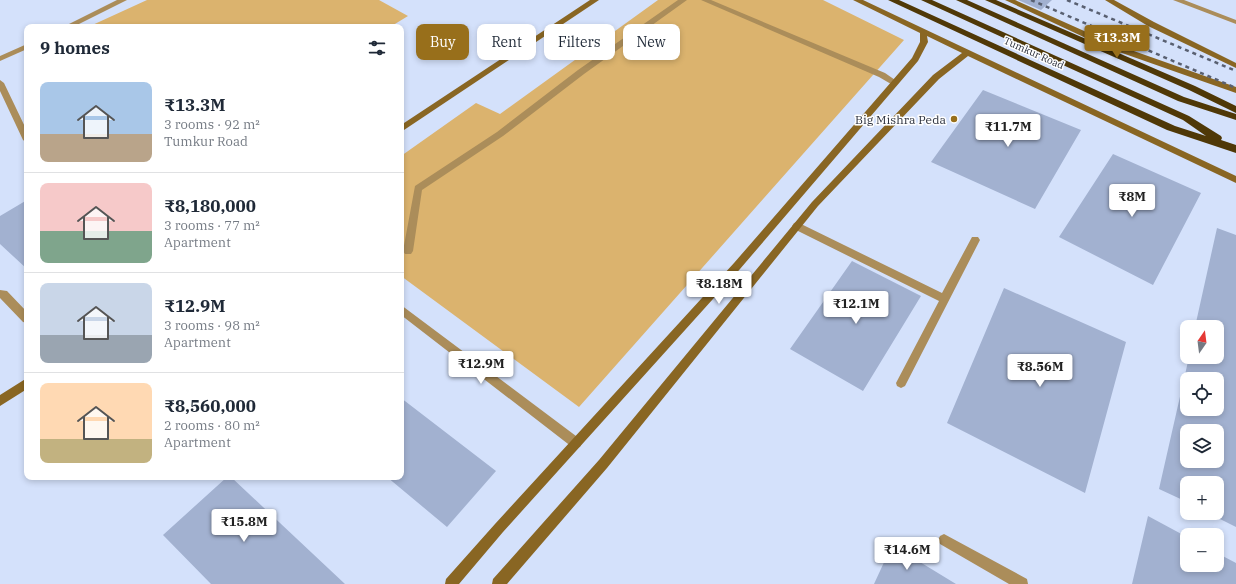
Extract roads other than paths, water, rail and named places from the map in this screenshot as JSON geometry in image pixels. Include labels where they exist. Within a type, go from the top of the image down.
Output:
[{"type":"highway","name":"Tumkur Road","points":[[892,0],[1171,128],[1234,148]]},
{"type":"highway","points":[[925,0],[1186,118],[1234,148]]},
{"type":"highway","points":[[960,0],[1181,99],[1236,117]]},
{"type":"highway","points":[[989,0],[1192,88],[1236,110]]},
{"type":"street","points":[[73,24],[123,0]]},
{"type":"street","points":[[404,127],[595,0]]},
{"type":"street","points":[[408,251],[418,188],[500,134],[581,72],[683,0]]},
{"type":"street","points":[[705,0],[882,75],[894,82]]},
{"type":"street","points":[[857,0],[1236,180]]},
{"type":"street","points":[[1009,0],[1108,45],[1236,90]]},
{"type":"street","points":[[1109,0],[1151,24],[1236,66]]},
{"type":"street","points":[[1177,0],[1236,22]]},
{"type":"street","points":[[451,584],[576,443],[738,266],[918,54],[924,42],[923,32]]},
{"type":"street","points":[[0,59],[24,47]]},
{"type":"street","points":[[498,584],[603,464],[815,204],[936,77],[966,53]]},
{"type":"street","points":[[0,83],[24,134]]},
{"type":"street","points":[[797,226],[945,299]]},
{"type":"street","points":[[901,383],[975,240]]},
{"type":"street","points":[[0,294],[3,294],[24,316]]},
{"type":"street","points":[[404,311],[576,443]]},
{"type":"street","points":[[0,401],[24,385]]},
{"type":"street","points":[[944,540],[1022,584]]},
{"type":"railway","points":[[1031,0],[1236,88]]},
{"type":"railway","points":[[1067,0],[1236,71]]},
{"type":"place","name":"Big Mishra Peda","points":[[954,119]]}]
